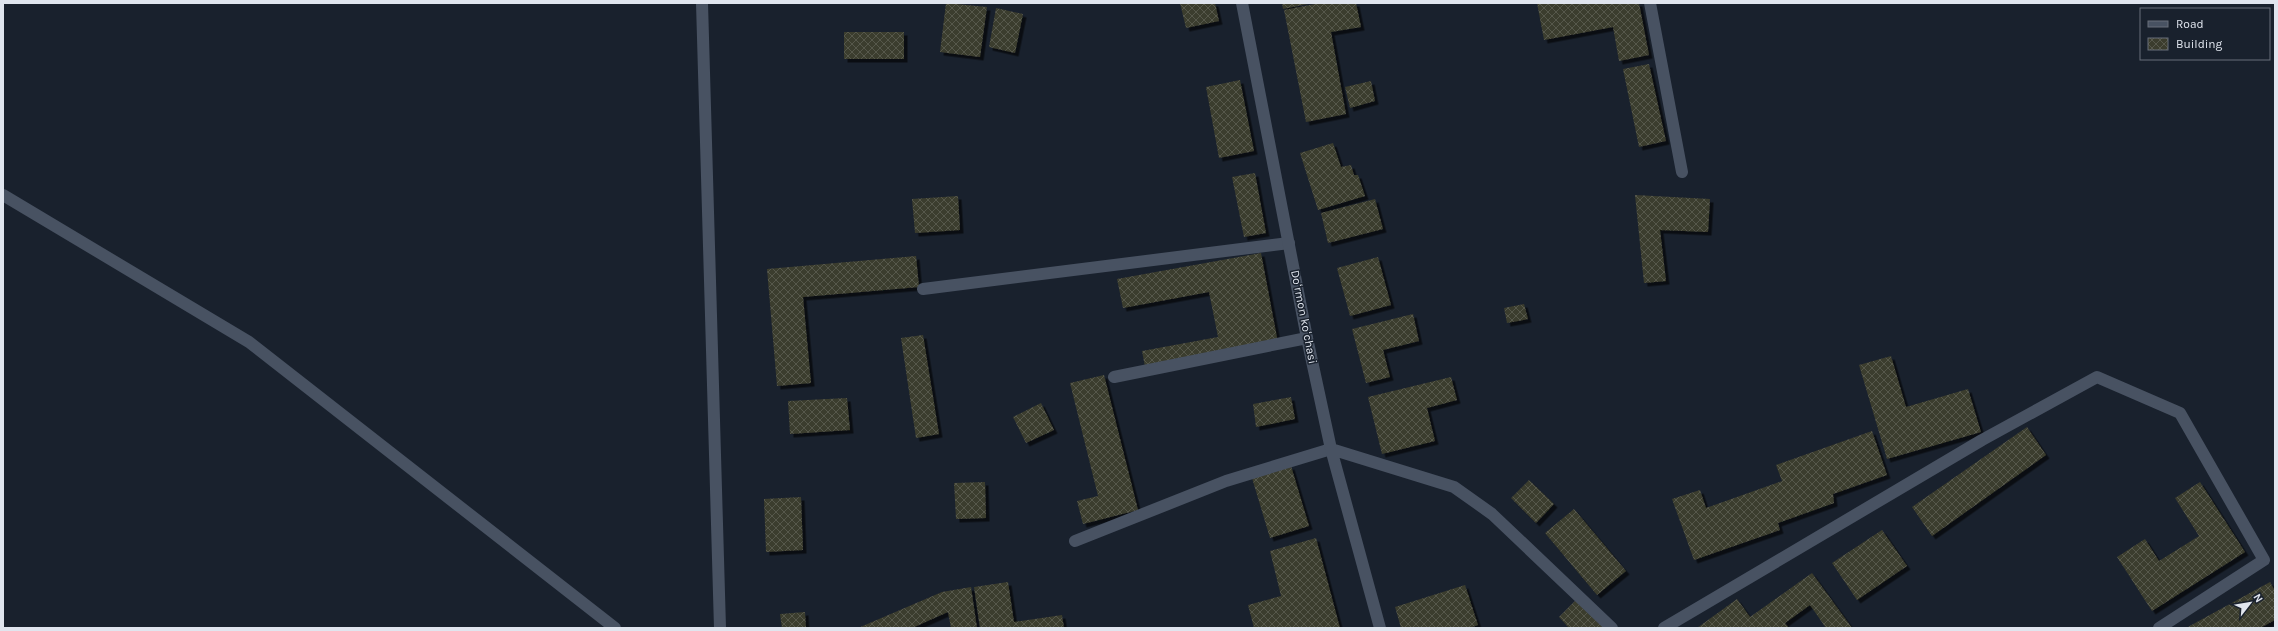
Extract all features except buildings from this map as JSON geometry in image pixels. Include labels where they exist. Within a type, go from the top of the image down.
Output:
[{"type":"street","points":[[702,3],[720,628]]},
{"type":"street","name":"Doʻrmon koʻchasi","points":[[1242,3],[1307,338],[1331,449],[1380,628]]},
{"type":"street","points":[[1650,3],[1682,172]]},
{"type":"street","points":[[3,195],[249,342],[615,628]]},
{"type":"street","points":[[923,289],[1289,243]]},
{"type":"street","points":[[1114,377],[1307,338]]},
{"type":"street","points":[[1664,628],[1982,440],[2097,377],[2180,413],[2264,560],[2159,628]]},
{"type":"street","points":[[1075,541],[1226,481],[1331,449],[1454,488],[1492,514],[1612,628]]}]
